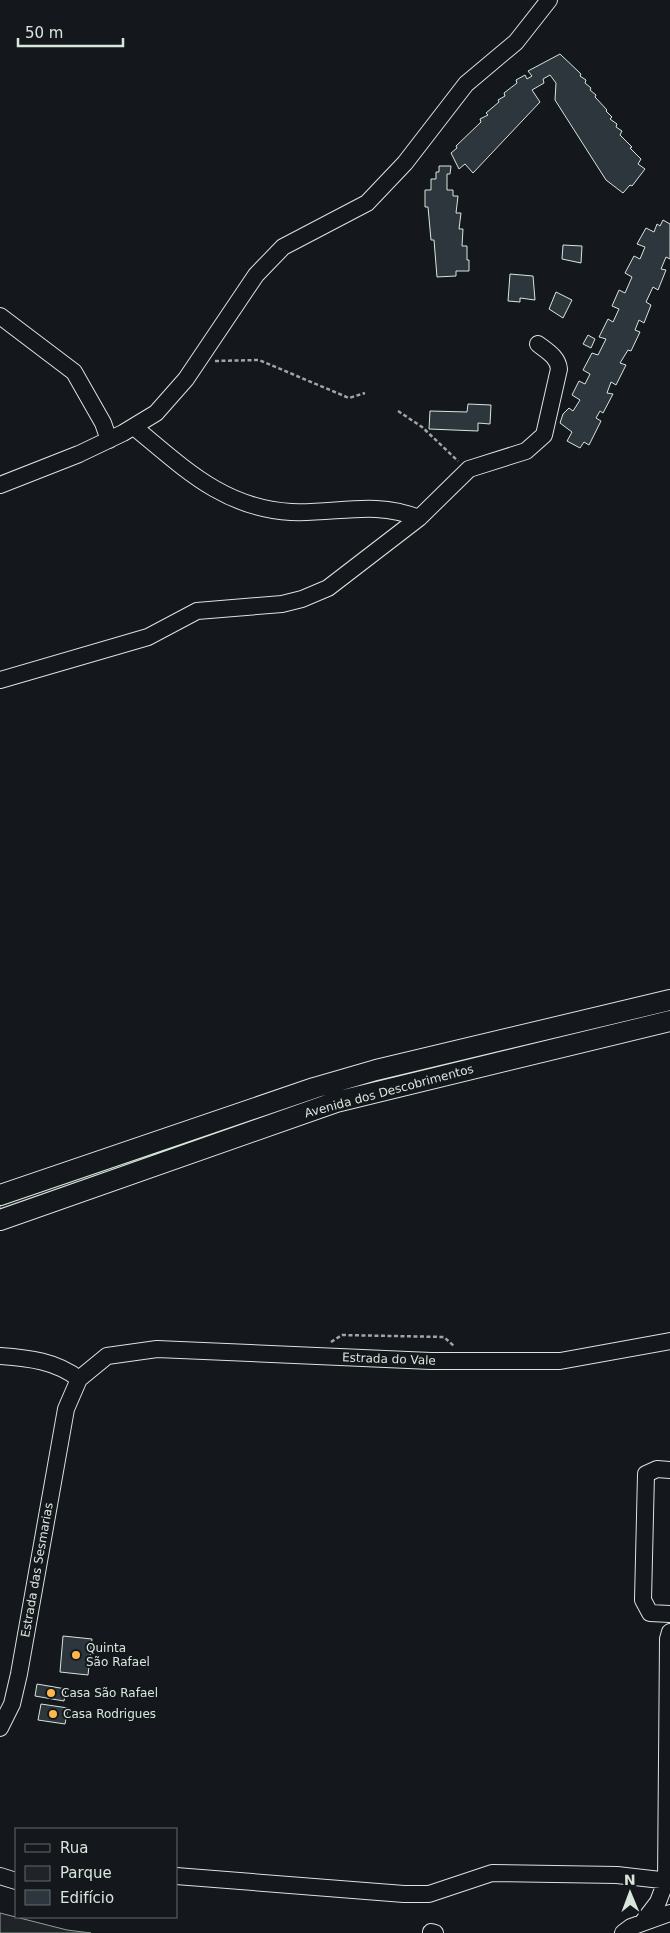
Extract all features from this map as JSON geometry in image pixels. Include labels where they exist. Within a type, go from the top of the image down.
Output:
[{"type":"main road","name":"Avenida dos Descobrimentos","points":[[0,1195],[314,1088],[376,1070],[670,1000]]},
{"type":"main road","name":"Avenida dos Descobrimentos","points":[[0,1220],[336,1102],[670,1021]]},
{"type":"street","points":[[0,485],[109,440],[156,413],[170,400],[203,355],[256,275],[283,246],[366,203],[405,163],[466,84],[516,42],[549,0]]},
{"type":"street","points":[[0,316],[74,372],[103,422],[109,440]]},
{"type":"street","points":[[0,680],[148,638],[197,611],[282,604],[302,599],[328,588],[419,518],[469,469],[526,451],[544,436],[559,369],[558,362],[554,357],[538,344]]},
{"type":"street","points":[[134,427],[193,475],[221,494],[259,508],[293,512],[379,508],[402,512],[419,518]]},
{"type":"street","name":"Estrada do Vale","points":[[79,1379],[107,1356],[157,1349],[431,1362],[560,1361],[670,1341]]},
{"type":"street","points":[[0,1356],[28,1358],[67,1370],[79,1379]]},
{"type":"street","name":"Estrada das Sesmarias","points":[[0,1728],[12,1704],[19,1674],[66,1409],[79,1379]]},
{"type":"street","points":[[642,1923],[658,1902],[668,1881],[669,1636],[662,1624],[650,1613],[643,1600],[646,1474],[657,1469],[670,1470]]},
{"type":"street","points":[[650,1613],[670,1614]]},
{"type":"street","points":[[178,1876],[404,1894],[428,1894],[492,1872],[617,1875],[668,1881]]},
{"type":"street","points":[[0,1876],[15,1881]]},
{"type":"street","points":[[623,1933],[642,1923],[670,1913]]},
{"type":"path","points":[[203,355],[209,360],[219,361],[259,360],[349,398],[365,393]]},
{"type":"path","points":[[398,411],[422,427],[446,452],[469,469]]},
{"type":"green space","points":[[670,1007],[670,1012],[341,1093],[248,1122],[0,1212],[0,1206],[316,1094]]},
{"type":"green space","points":[[0,1913],[67,1930],[91,1933],[0,1933]]},
{"type":"building","points":[[560,54],[586,80],[585,83],[591,88],[590,90],[596,95],[595,97],[612,117],[610,119],[622,131],[620,135],[641,159],[638,164],[645,169],[632,186],[630,185],[623,193],[606,180],[555,100],[556,83],[550,75],[543,79],[544,83],[532,90],[540,102],[473,173],[465,164],[459,169],[451,153],[457,148],[456,146],[481,122],[480,119],[488,115],[486,113],[499,102],[498,100],[505,96],[504,93],[517,83],[516,80],[525,75],[527,79],[532,76],[528,71]]},
{"type":"building","points":[[439,166],[451,166],[450,174],[447,174],[447,190],[453,190],[453,196],[458,196],[456,213],[461,213],[459,229],[463,229],[462,246],[467,246],[469,271],[456,271],[456,276],[437,277],[434,240],[431,240],[428,207],[425,207],[425,190],[431,190],[431,179],[436,179],[436,172],[439,172]]},
{"type":"building","points":[[663,220],[670,224],[670,259],[666,257],[661,269],[666,270],[658,290],[653,287],[646,302],[651,305],[644,323],[639,320],[635,330],[640,332],[631,351],[628,350],[620,363],[626,365],[616,385],[611,382],[607,393],[613,394],[603,413],[600,411],[596,418],[601,421],[589,445],[584,442],[580,448],[567,441],[572,432],[560,423],[563,414],[569,408],[573,411],[580,400],[572,395],[579,381],[585,384],[590,374],[583,370],[592,353],[598,355],[606,339],[599,337],[608,319],[613,322],[619,309],[612,306],[619,290],[625,293],[632,277],[625,273],[634,256],[640,259],[645,247],[637,244],[646,228],[654,232],[657,224],[660,226]]},
{"type":"building","points":[[563,245],[582,246],[581,263],[562,259]]},
{"type":"building","points":[[510,274],[533,276],[535,300],[520,298],[520,302],[508,301]]},
{"type":"building","points":[[556,292],[572,300],[563,318],[549,309]]},
{"type":"building","points":[[588,335],[595,339],[591,348],[583,344]]},
{"type":"building","points":[[468,404],[491,405],[490,424],[478,423],[478,431],[429,429],[430,411],[467,412]]},
{"type":"building","name":"Quinta São Rafael","points":[[63,1636],[92,1639],[88,1675],[60,1672]]},
{"type":"building","name":"Casa São Rafael","points":[[37,1684],[66,1689],[64,1701],[35,1696]]},
{"type":"building","name":"Casa Rodrigues","points":[[41,1704],[68,1708],[65,1724],[38,1720]]},
{"type":"place","name":"Quinta São Rafael","points":[[76,1655]]},
{"type":"place","name":"Casa São Rafael","points":[[51,1693]]},
{"type":"place","name":"Casa Rodrigues","points":[[53,1714]]}]
